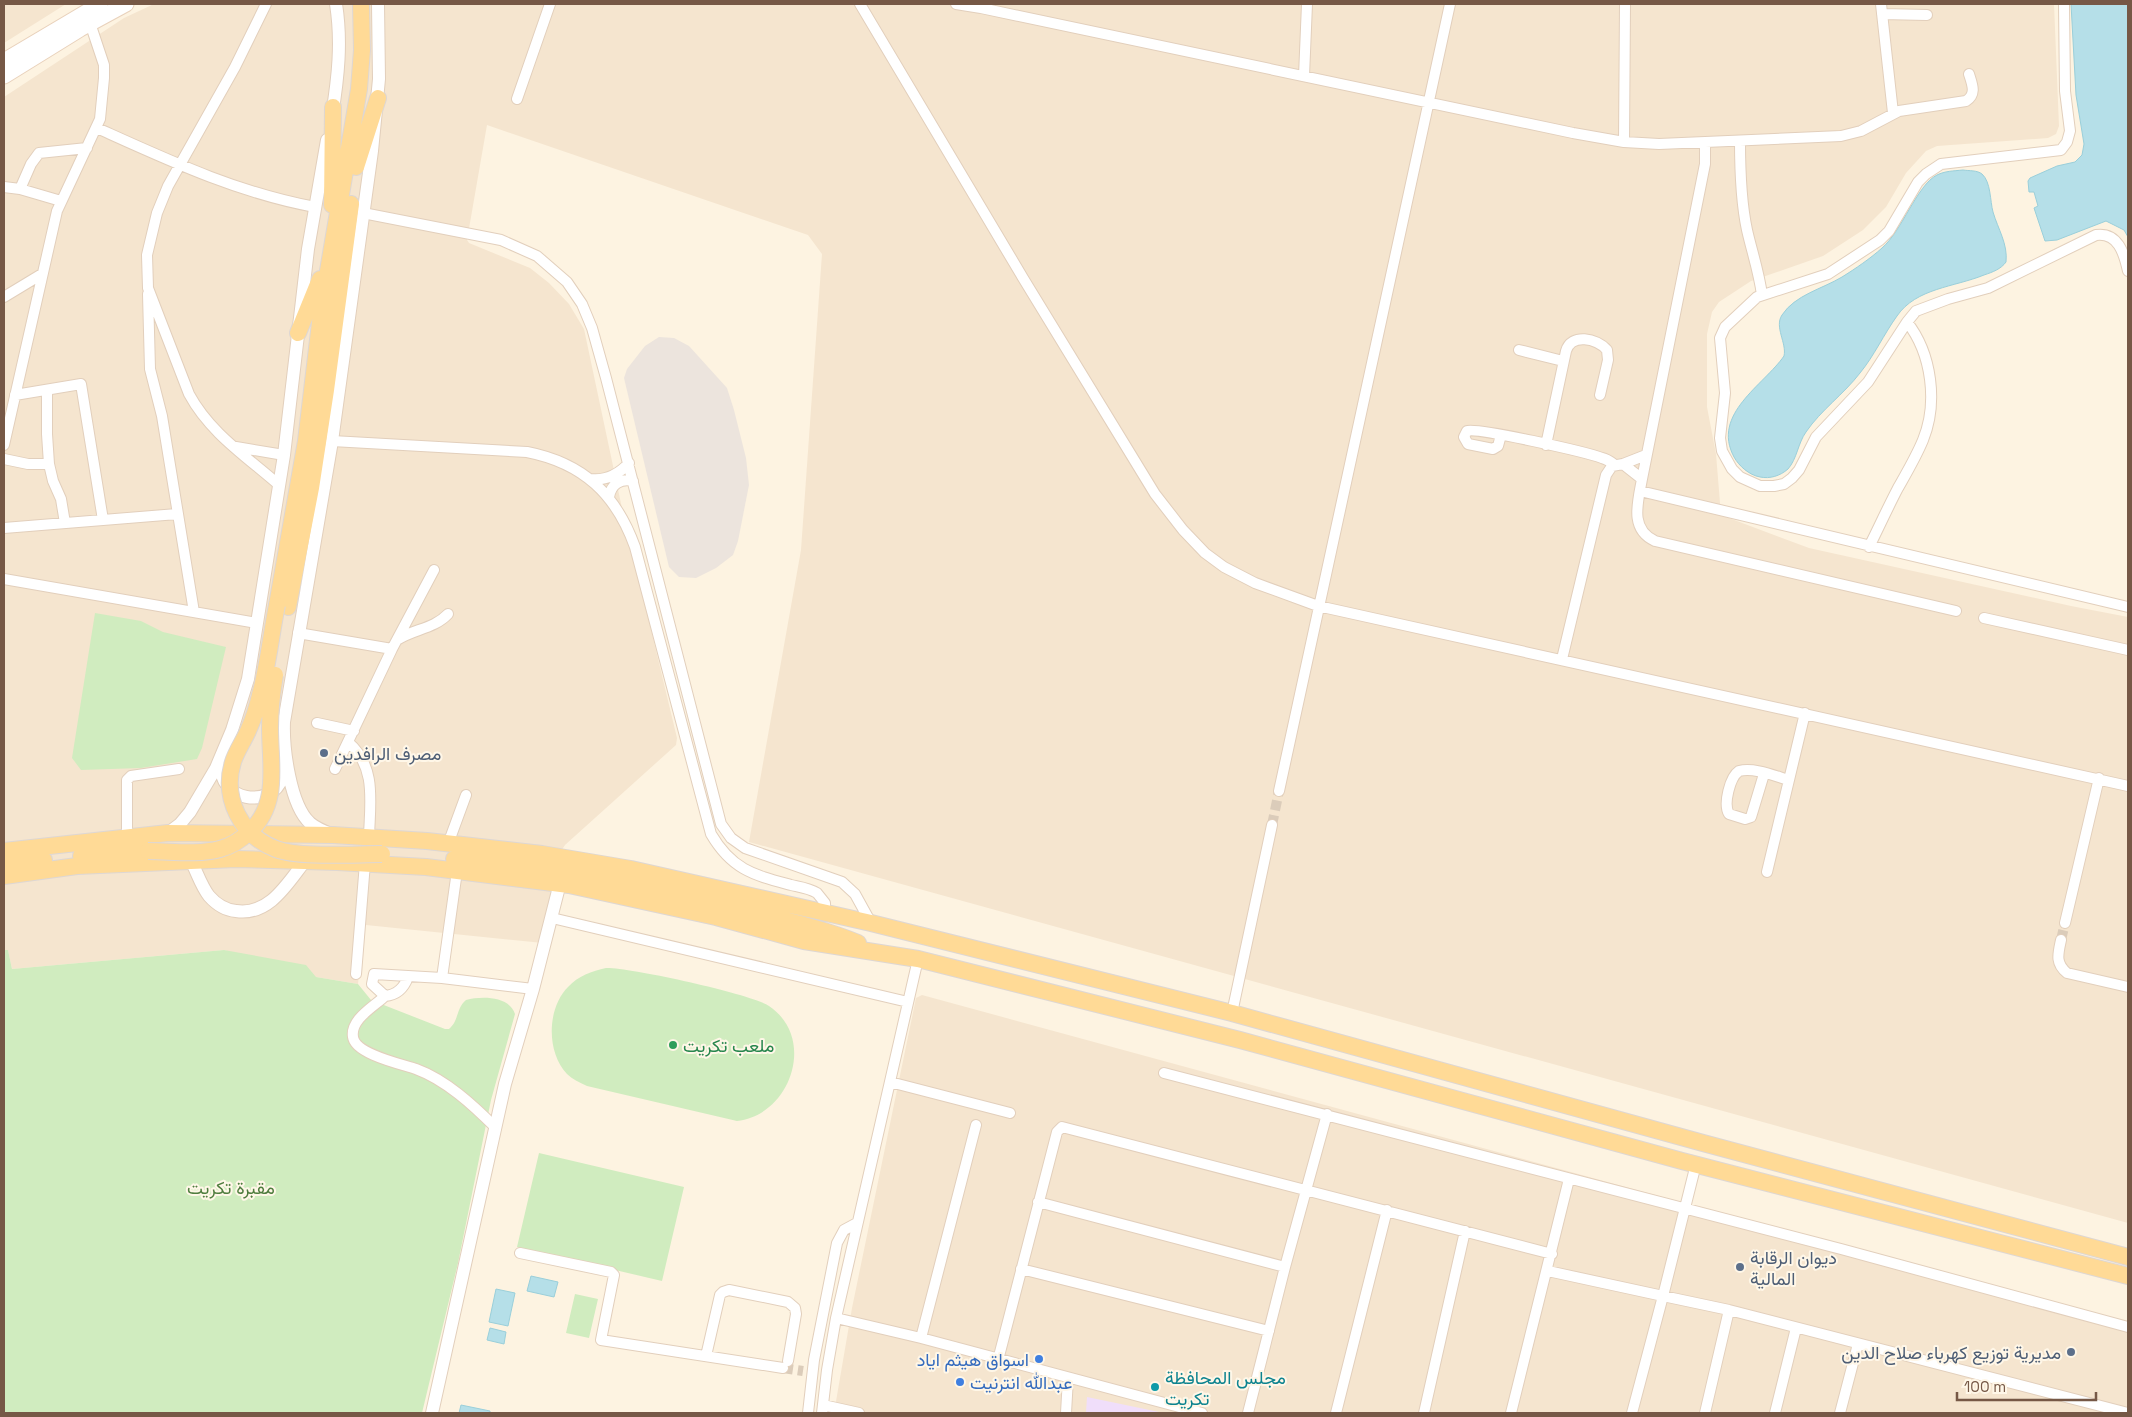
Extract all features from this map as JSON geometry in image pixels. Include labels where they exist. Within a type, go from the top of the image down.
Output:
[{"type":"main road","points":[[4,76],[81,24],[100,4]]},
{"type":"main road","points":[[4,61],[126,4]]},
{"type":"main road","points":[[356,167],[362,50],[361,4]]},
{"type":"main road","points":[[359,89],[337,245],[322,415],[282,606],[261,694],[248,731],[233,762],[230,775],[230,789],[238,816],[256,838],[276,849],[294,852],[382,854],[482,862],[628,883],[707,900],[816,928],[876,951]]},
{"type":"main road","points":[[4,864],[111,853],[148,851],[201,852],[219,849],[244,837],[260,820],[268,803],[272,784],[270,711],[322,306],[356,167],[378,98]]},
{"type":"main road","points":[[333,107],[332,196],[337,245],[353,282]]},
{"type":"main road","points":[[298,333],[337,245]]},
{"type":"main road","points":[[322,415],[337,403]]},
{"type":"main road","points":[[4,851],[168,832],[333,835],[542,854],[631,869],[871,923],[1239,1015],[1703,1143],[2128,1257]]},
{"type":"main road","points":[[4,876],[77,866],[236,859],[365,864],[457,871],[560,883],[716,917],[814,943],[876,951],[918,959],[1240,1040],[1696,1164],[2128,1276]]},
{"type":"main road","points":[[1239,1015],[1240,1040]]},
{"type":"street","points":[[194,612],[162,416],[150,369],[147,255],[162,200],[235,67],[266,4]]},
{"type":"street","points":[[336,4],[340,60],[308,249],[284,455],[248,679],[221,762],[221,776],[228,788],[238,795],[250,798],[262,797],[273,792],[282,778],[286,704],[332,441],[378,98],[380,40],[378,4]]},
{"type":"street","points":[[517,100],[550,4]]},
{"type":"street","points":[[860,4],[1154,494],[1183,530],[1205,553],[1224,567],[1255,583],[1318,606],[2099,778],[2128,786]]},
{"type":"street","points":[[956,4],[1573,133],[1624,142],[1658,144],[1705,143],[1841,136],[1861,131],[1893,114],[1906,110],[1966,101],[1971,97],[1973,91],[1969,74]]},
{"type":"street","points":[[1304,76],[1308,4]]},
{"type":"street","points":[[1279,791],[1450,4]]},
{"type":"street","points":[[1624,142],[1625,4]]},
{"type":"street","points":[[2064,4],[2065,91],[2070,130],[2068,142],[2061,150],[1941,164],[1918,182],[1889,231],[1880,240],[1828,274],[1762,294],[1753,300],[1725,327],[1721,334],[1720,344],[1725,393],[1721,429],[1722,452],[1740,477],[1760,486],[1784,484],[1796,475],[1819,433],[1868,382],[1916,312],[1948,299],[1988,288],[2096,235],[2105,235],[2118,242],[2124,254],[2128,271]]},
{"type":"street","points":[[1893,114],[1882,9],[1927,15]]},
{"type":"street","points":[[4,445],[52,230],[61,201],[97,128],[103,92],[104,65],[81,24]]},
{"type":"street","points":[[97,128],[180,165],[254,193],[315,207]]},
{"type":"street","points":[[1740,142],[1740,167],[1747,229],[1758,268],[1762,294]]},
{"type":"street","points":[[1705,143],[1705,164],[1646,455],[1637,511],[1638,522],[1646,536],[1655,541],[1956,611]]},
{"type":"street","points":[[20,189],[31,164],[39,153],[87,148]]},
{"type":"street","points":[[4,187],[20,189],[61,201]]},
{"type":"street","points":[[363,213],[501,240],[526,250],[558,272],[575,292],[588,316],[629,463],[721,824],[731,838],[745,848],[842,882],[854,894],[871,923]]},
{"type":"street","points":[[4,297],[42,274]]},
{"type":"street","points":[[148,288],[189,394],[209,425],[279,485]]},
{"type":"street","points":[[1869,547],[1915,458],[1924,438],[1930,413],[1932,393],[1927,363],[1915,331],[1908,322]]},
{"type":"street","points":[[1546,445],[1563,361],[1568,344],[1577,339],[1599,343],[1605,347],[1608,353],[1600,395]]},
{"type":"street","points":[[1519,350],[1563,361]]},
{"type":"street","points":[[15,395],[81,384],[103,520]]},
{"type":"street","points":[[47,390],[46,434],[49,464],[53,481],[61,499],[65,523]]},
{"type":"street","points":[[1501,435],[1600,457],[1619,465],[1642,479]]},
{"type":"street","points":[[332,441],[527,452],[554,459],[590,479],[609,497],[620,512],[635,547],[712,834],[729,859],[741,868],[755,875],[817,893],[823,899],[825,912]]},
{"type":"street","points":[[235,447],[284,455]]},
{"type":"street","points":[[1562,659],[1606,475],[1609,469],[1646,455]]},
{"type":"street","points":[[4,459],[28,464],[49,464]]},
{"type":"street","points":[[590,479],[610,477],[620,472],[629,463]]},
{"type":"street","points":[[609,497],[611,489],[617,483],[625,480],[633,481]]},
{"type":"street","points":[[1640,491],[1869,547],[2128,607]]},
{"type":"street","points":[[4,528],[177,514]]},
{"type":"street","points":[[334,769],[394,645],[434,570]]},
{"type":"street","points":[[4,578],[257,623]]},
{"type":"street","points":[[298,633],[394,645],[414,631],[432,626],[448,614]]},
{"type":"street","points":[[1984,618],[2128,650]]},
{"type":"street","points":[[1767,872],[1805,713]]},
{"type":"street","points":[[317,723],[354,731]]},
{"type":"street","points":[[284,739],[289,773],[303,815],[321,830],[333,835]]},
{"type":"street","points":[[348,742],[360,754],[370,777],[369,837]]},
{"type":"street","points":[[168,832],[180,824],[190,812],[216,768],[226,744]]},
{"type":"street","points":[[127,836],[125,786],[127,780],[132,776],[179,769]]},
{"type":"street","points":[[1764,774],[1752,815],[1745,819],[1729,814],[1726,807],[1735,774],[1745,770],[1764,774],[1789,780]]},
{"type":"street","points":[[2065,923],[2099,778]]},
{"type":"street","points":[[448,844],[466,795]]},
{"type":"street","points":[[1239,1015],[1272,825]]},
{"type":"street","points":[[191,861],[211,898],[227,909],[241,911],[256,909],[269,903],[305,861]]},
{"type":"street","points":[[356,974],[365,864]]},
{"type":"street","points":[[442,978],[457,871]]},
{"type":"street","points":[[432,1413],[513,1053],[533,989],[560,883]]},
{"type":"street","points":[[552,918],[908,1002]]},
{"type":"street","points":[[2061,940],[2058,959],[2061,968],[2067,973],[2128,987]]},
{"type":"street","points":[[859,1413],[822,1409],[836,1318],[918,959]]},
{"type":"street","points":[[408,977],[401,990],[391,996],[385,996],[372,984],[374,974],[442,978],[533,989]]},
{"type":"street","points":[[385,996],[355,1024],[353,1036],[355,1043],[366,1051],[417,1070],[442,1082],[467,1101],[496,1128]]},
{"type":"street","points":[[1164,1073],[1327,1114],[2128,1327]]},
{"type":"street","points":[[890,1082],[1010,1113]]},
{"type":"street","points":[[1248,1413],[1327,1114]]},
{"type":"street","points":[[921,1338],[976,1125]]},
{"type":"street","points":[[998,1360],[1057,1132],[1060,1128],[1064,1127],[1552,1254]]},
{"type":"street","points":[[1632,1413],[1696,1164]]},
{"type":"street","points":[[1511,1413],[1570,1179]]},
{"type":"street","points":[[1038,1202],[1285,1268]]},
{"type":"street","points":[[1336,1413],[1386,1210]]},
{"type":"street","points":[[808,1413],[808,1371],[837,1243],[844,1230],[857,1223]]},
{"type":"street","points":[[1424,1413],[1465,1231]]},
{"type":"street","points":[[520,1252],[614,1274],[602,1340],[706,1356],[785,1364],[796,1314],[793,1305],[788,1302],[729,1290],[723,1292],[720,1295],[706,1356]]},
{"type":"street","points":[[1021,1270],[1269,1331]]},
{"type":"street","points":[[1548,1272],[1728,1310],[2123,1412]]},
{"type":"street","points":[[1705,1413],[1728,1310]]},
{"type":"street","points":[[836,1318],[921,1338],[1202,1413]]},
{"type":"street","points":[[1775,1413],[1796,1328]]},
{"type":"street","points":[[1840,1413],[1858,1344]]},
{"type":"street","points":[[1066,1413],[1068,1378]]},
{"type":"shaded area","points":[[4,4],[66,4],[4,43]]},
{"type":"shaded area","points":[[154,4],[2054,4],[2059,126],[2056,134],[2048,138],[1937,146],[1926,151],[1906,173],[1886,207],[1863,230],[1823,256],[1751,281],[1719,302],[1712,312],[1707,334],[1707,407],[1716,454],[1721,515],[1809,548],[2128,617],[2128,1223],[749,842],[801,550],[822,254],[808,235],[487,125],[467,240],[469,243],[530,268],[549,283],[569,304],[584,329],[623,513],[677,738],[676,745],[565,845],[561,851],[543,943],[366,925],[363,929],[358,984],[316,977],[224,950],[12,969],[8,950],[4,950],[4,97],[124,18]]},
{"type":"shaded area","points":[[659,337],[674,338],[689,346],[727,388],[746,458],[749,485],[738,541],[733,555],[716,568],[696,578],[679,577],[669,567],[624,378],[627,369],[645,346]]},
{"type":"shaded area","points":[[922,995],[2128,1324],[2128,1413],[834,1413],[852,1308],[916,998]]},
{"type":"shaded area","points":[[1087,1397],[1164,1413],[1086,1413]]},
{"type":"green space","points":[[95,613],[141,621],[163,632],[226,647],[202,748],[197,759],[141,768],[81,770],[72,758]]},
{"type":"green space","name":"مقبرة تكريت","points":[[4,950],[8,950],[12,969],[224,950],[306,965],[316,977],[358,984],[371,1000],[445,1029],[449,1029],[452,1026],[466,1000],[494,999],[512,1008],[515,1014],[491,1100],[458,1263],[422,1413],[4,1413]]},
{"type":"green space","name":"ملعب تكريت","points":[[606,968],[638,972],[716,988],[769,1006],[784,1020],[792,1037],[794,1055],[791,1073],[784,1090],[772,1105],[756,1116],[737,1121],[587,1086],[571,1077],[560,1065],[555,1054],[552,1030],[556,1006],[561,996],[576,980],[590,972]]},
{"type":"green space","points":[[539,1153],[684,1187],[662,1281],[517,1247]]},
{"type":"green space","points":[[575,1294],[598,1299],[589,1338],[566,1333]]},
{"type":"water","points":[[2071,4],[2128,4],[2128,237],[2124,230],[2106,221],[2057,240],[2045,241],[2034,208],[2038,206],[2034,192],[2029,192],[2028,181],[2030,178],[2057,166],[2075,162],[2082,155],[2084,144],[2076,95]]},
{"type":"water","points":[[1949,171],[1975,171],[1985,177],[1990,192],[1993,212],[2004,243],[2006,262],[2002,267],[1994,271],[1925,294],[1905,307],[1892,323],[1860,373],[1806,432],[1788,469],[1778,475],[1767,478],[1748,472],[1734,457],[1729,442],[1729,427],[1734,414],[1743,401],[1784,356],[1784,346],[1779,325],[1782,315],[1787,308],[1801,297],[1842,277],[1882,248],[1896,231],[1916,198],[1930,180],[1937,175]]},
{"type":"water","points":[[531,1276],[558,1282],[554,1297],[527,1291]]},
{"type":"water","points":[[496,1289],[515,1293],[508,1326],[489,1322]]},
{"type":"water","points":[[490,1328],[506,1332],[504,1344],[487,1340]]},
{"type":"water","points":[[461,1405],[490,1411],[490,1413],[459,1413]]},
{"type":"tunnel","points":[[1272,825],[1279,791]]},
{"type":"tunnel","points":[[2061,940],[2065,923]]},
{"type":"tunnel","points":[[783,1368],[803,1371]]},
{"type":"place","name":"مصرف الرافدين","points":[[324,753]]},
{"type":"place","name":"ملعب تكريت","points":[[673,1045]]},
{"type":"place","name":"ديوان الرقابة المالية","points":[[1740,1267]]},
{"type":"place","name":"مديرية توزيع كهرباء صلاح الدين","points":[[2071,1352]]},
{"type":"place","name":"اسواق هيثم اياد","points":[[1039,1359]]},
{"type":"place","name":"عبدالله انترنيت","points":[[960,1382]]},
{"type":"place","name":"مجلس المحافظة تكريت","points":[[1155,1387]]}]
